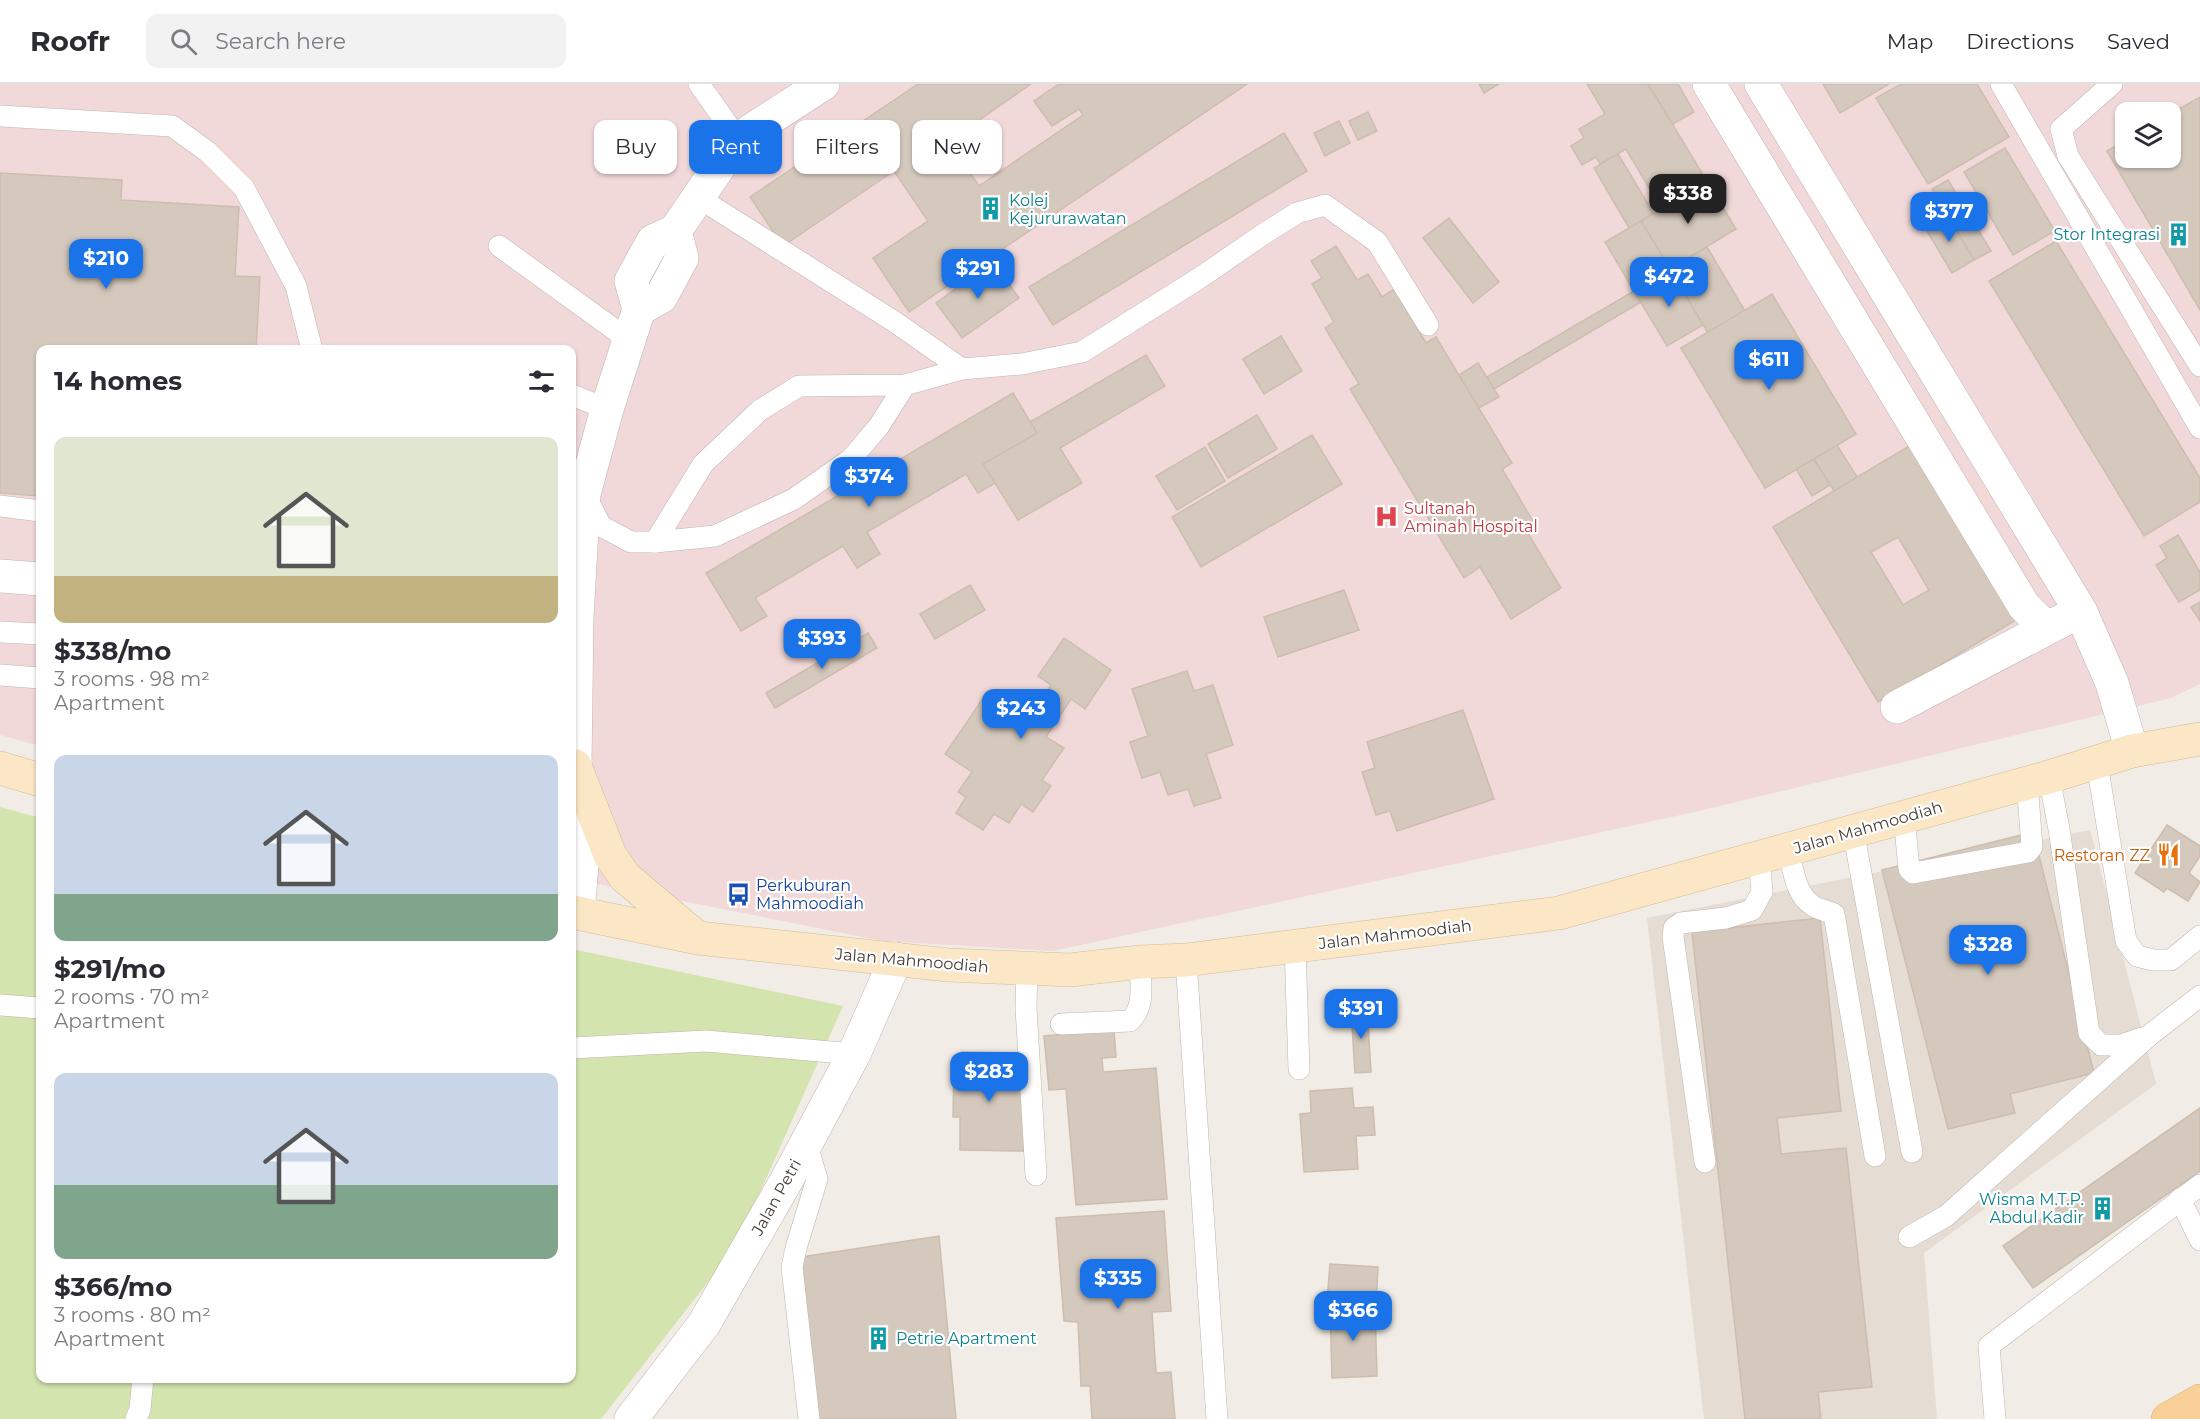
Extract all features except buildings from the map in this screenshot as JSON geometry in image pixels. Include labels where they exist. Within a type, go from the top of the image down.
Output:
[{"type":"main road","name":"Jalan Mahmoodiah","points":[[576,913],[698,938],[948,965],[1070,970],[1140,962],[1186,960],[1559,913],[2097,763],[2132,751],[2200,739]]},
{"type":"main road","points":[[0,768],[36,779]]},
{"type":"main road","points":[[576,780],[610,855],[625,877],[698,938]]},
{"type":"main road","points":[[2168,1419],[2200,1401]]},
{"type":"street","points":[[767,120],[823,84]]},
{"type":"street","points":[[1709,84],[2024,606],[2046,628]]},
{"type":"street","points":[[1761,84],[2081,612],[2112,682],[2132,751]]},
{"type":"street","points":[[576,592],[584,494],[607,409],[639,309],[662,297],[682,258],[675,231],[715,174]]},
{"type":"street","points":[[0,576],[36,579]]},
{"type":"street","points":[[1897,707],[2046,628],[2081,612]]},
{"type":"street","points":[[576,784],[586,817],[576,904]]},
{"type":"street","name":"Jalan Petri","points":[[631,1419],[704,1324],[854,1054],[896,959]]},
{"type":"lane","points":[[699,84],[725,120]]},
{"type":"lane","points":[[2001,84],[2200,428]]},
{"type":"lane","points":[[2112,84],[2061,129],[2068,156],[2200,366]]},
{"type":"lane","points":[[0,116],[172,126],[208,152],[244,188],[296,286],[311,345]]},
{"type":"lane","points":[[699,198],[895,322],[962,369]]},
{"type":"lane","points":[[655,542],[703,464],[760,410],[799,386],[905,385],[962,369],[1022,364],[1082,352],[1297,213],[1325,205],[1377,242],[1428,325]]},
{"type":"lane","points":[[499,246],[629,340]]},
{"type":"lane","points":[[584,494],[601,526],[631,542],[715,536],[794,499],[851,459],[879,426],[905,385]]},
{"type":"lane","points":[[576,397],[607,409]]},
{"type":"lane","points":[[0,506],[36,510]]},
{"type":"lane","points":[[0,632],[36,634]]},
{"type":"lane","points":[[0,675],[36,678]]},
{"type":"lane","points":[[2097,763],[2126,941],[2137,956],[2153,960],[2171,960],[2200,936]]},
{"type":"lane","points":[[1904,816],[1909,869],[1913,873],[2028,852],[2032,847],[2038,779]]},
{"type":"lane","points":[[2038,779],[2059,829],[2089,1033],[2101,1045],[2122,1045],[2151,1034]]},
{"type":"lane","points":[[1853,830],[1912,1152]]},
{"type":"lane","points":[[1773,853],[1802,898],[1815,908],[1825,909],[1834,914],[1875,1156]]},
{"type":"lane","points":[[1705,1162],[1673,937],[1674,928],[1681,923],[1726,918],[1752,910],[1762,892],[1773,853]]},
{"type":"lane","points":[[1295,946],[1299,1069]]},
{"type":"lane","points":[[1186,960],[1217,1419]]},
{"type":"lane","points":[[1061,1024],[1130,1021],[1139,1013],[1140,962]]},
{"type":"lane","points":[[1027,968],[1026,1008],[1035,1175]]},
{"type":"lane","points":[[1909,1238],[1946,1216],[2151,1034],[2200,996]]},
{"type":"lane","points":[[0,1005],[36,1008]]},
{"type":"lane","points":[[576,1048],[706,1041],[854,1054]]},
{"type":"lane","points":[[806,1142],[817,1179],[792,1266],[809,1419]]},
{"type":"lane","points":[[1995,1419],[1989,1346],[2200,1185]]},
{"type":"lane","points":[[2180,1199],[2200,1240]]},
{"type":"lane","points":[[136,1419],[140,1409],[143,1383]]},
{"type":"shaded area","name":"Sultanah Aminah Hospital","points":[[0,84],[2200,84],[2200,684],[2171,698],[1690,813],[1053,951],[883,941],[576,880],[576,345],[36,345],[36,745],[0,735]]},
{"type":"shaded area","points":[[2090,830],[2156,1084],[1924,1253],[1937,1419],[1704,1419],[1647,918]]},
{"type":"green space","points":[[0,807],[36,817],[36,1383],[576,1383],[576,950],[843,1006],[736,1246],[601,1419],[0,1419]]},
{"type":"place","name":"Kolej Kejururawatan","points":[[991,209]]},
{"type":"place","name":"Stor Integrasi","points":[[2178,234]]},
{"type":"place","name":"Sultanah Aminah Hospital","points":[[1386,517]]},
{"type":"place","name":"Restoran ZZ","points":[[2168,855]]},
{"type":"place","name":"Perkuburan Mahmoodiah","points":[[738,894]]},
{"type":"place","name":"Wisma M.T.P. Abdul Kadir","points":[[2102,1208]]},
{"type":"place","name":"Petrie Apartment","points":[[878,1338]]}]
